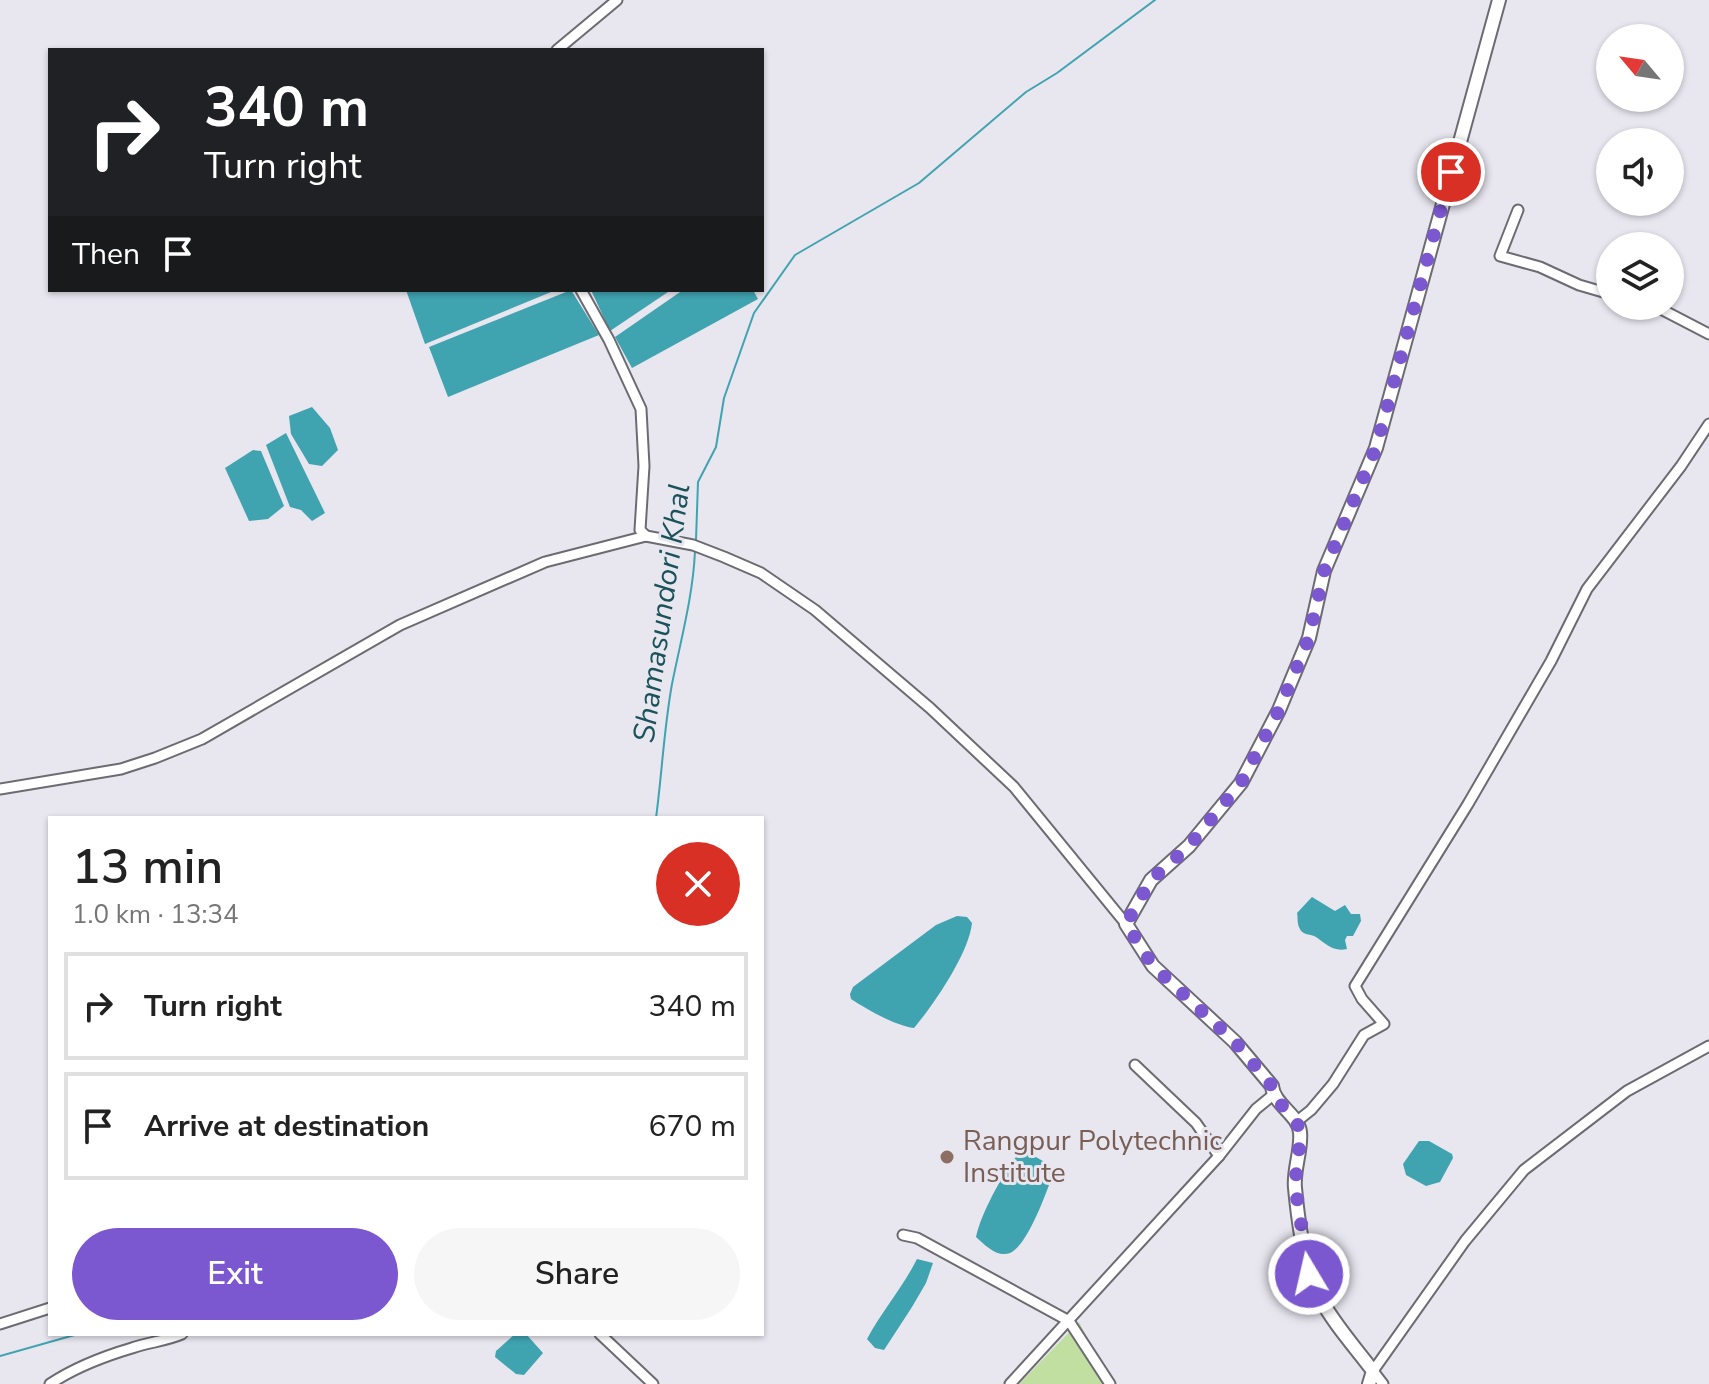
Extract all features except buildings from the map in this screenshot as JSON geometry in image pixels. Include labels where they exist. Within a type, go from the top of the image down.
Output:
[{"type":"main road","points":[[1371,1378],[1318,1296],[1309,1274],[1295,1185],[1301,1131],[1273,1095],[1272,1086],[1235,1042],[1153,966],[1126,924],[1151,880],[1189,846],[1241,783],[1279,710],[1309,638],[1324,571],[1376,448],[1499,0]]},
{"type":"street","points":[[559,48],[617,0]]},
{"type":"street","points":[[1518,210],[1500,256],[1540,267],[1596,290]]},
{"type":"street","points":[[582,292],[609,340],[641,409],[644,466],[640,530],[646,536]]},
{"type":"street","points":[[1682,320],[1709,334]]},
{"type":"street","points":[[1296,1122],[1333,1084],[1364,1035],[1384,1024],[1355,986],[1551,661],[1587,589],[1681,466],[1709,424]]},
{"type":"street","points":[[0,789],[121,769],[155,758],[202,739],[400,625],[545,562],[646,536],[693,545],[761,573],[815,610],[930,708],[1014,787],[1126,924]]},
{"type":"street","points":[[1383,1384],[1371,1378],[1465,1241],[1524,1170],[1627,1091],[1709,1046]]},
{"type":"street","points":[[1135,1065],[1196,1123],[1219,1156]]},
{"type":"street","points":[[1010,1384],[1219,1156],[1256,1109],[1273,1095]]},
{"type":"street","points":[[903,1235],[917,1238],[1069,1321],[1110,1384]]},
{"type":"street","points":[[0,1324],[48,1309]]},
{"type":"street","points":[[50,1384],[67,1373],[133,1348],[177,1336]]},
{"type":"street","points":[[602,1336],[653,1384]]},
{"type":"green space","points":[[1079,1322],[1112,1384],[1019,1384]]},
{"type":"water","points":[[407,292],[551,292],[425,344]]},
{"type":"water","points":[[566,292],[572,292],[599,335],[448,397],[429,347]]},
{"type":"water","points":[[592,292],[668,292],[610,331]]},
{"type":"water","points":[[680,292],[754,292],[758,299],[632,368],[615,337]]},
{"type":"water","points":[[312,407],[330,428],[338,450],[322,466],[309,464],[291,434],[289,416]]},
{"type":"water","points":[[286,433],[325,513],[312,521],[301,510],[290,507],[266,445]]},
{"type":"water","points":[[253,450],[261,451],[284,506],[268,519],[249,521],[225,468]]},
{"type":"water","points":[[1312,897],[1335,911],[1345,905],[1351,914],[1360,914],[1361,921],[1353,936],[1347,936],[1345,940],[1347,949],[1334,948],[1300,930],[1297,913]]},
{"type":"water","points":[[957,916],[967,917],[972,923],[964,949],[940,992],[914,1028],[891,1021],[851,999],[853,987],[936,925]]},
{"type":"water","points":[[1419,1141],[1429,1141],[1452,1154],[1453,1158],[1440,1182],[1426,1186],[1406,1175],[1403,1164]]},
{"type":"water","points":[[1022,1149],[1055,1168],[1024,1239],[1010,1253],[1000,1254],[976,1237],[995,1191]]},
{"type":"water","points":[[917,1259],[933,1263],[926,1283],[884,1350],[875,1348],[867,1339]]},
{"type":"water","points":[[513,1336],[528,1336],[543,1353],[524,1375],[516,1374],[495,1357],[496,1351]]},
{"type":"waterway","name":"Shamasundori Khal","points":[[696,540],[698,482],[716,447],[724,398],[754,313],[795,255],[919,183],[1026,92],[1057,73],[1155,0]]},
{"type":"waterway","name":"Shamasundori Khal","points":[[656,816],[669,701],[689,601],[695,551]]},
{"type":"waterway","name":"Shamasundori Khal","points":[[0,1356],[71,1336]]},
{"type":"place","name":"Rangpur Polytechnic Institute","points":[[947,1157]]},
{"type":"route","points":[[1309,1274],[1295,1185],[1301,1131],[1273,1095],[1272,1086],[1235,1042],[1153,966],[1126,924],[1151,880],[1189,846],[1241,783],[1279,710],[1309,638],[1324,571],[1376,448],[1451,172]]}]
